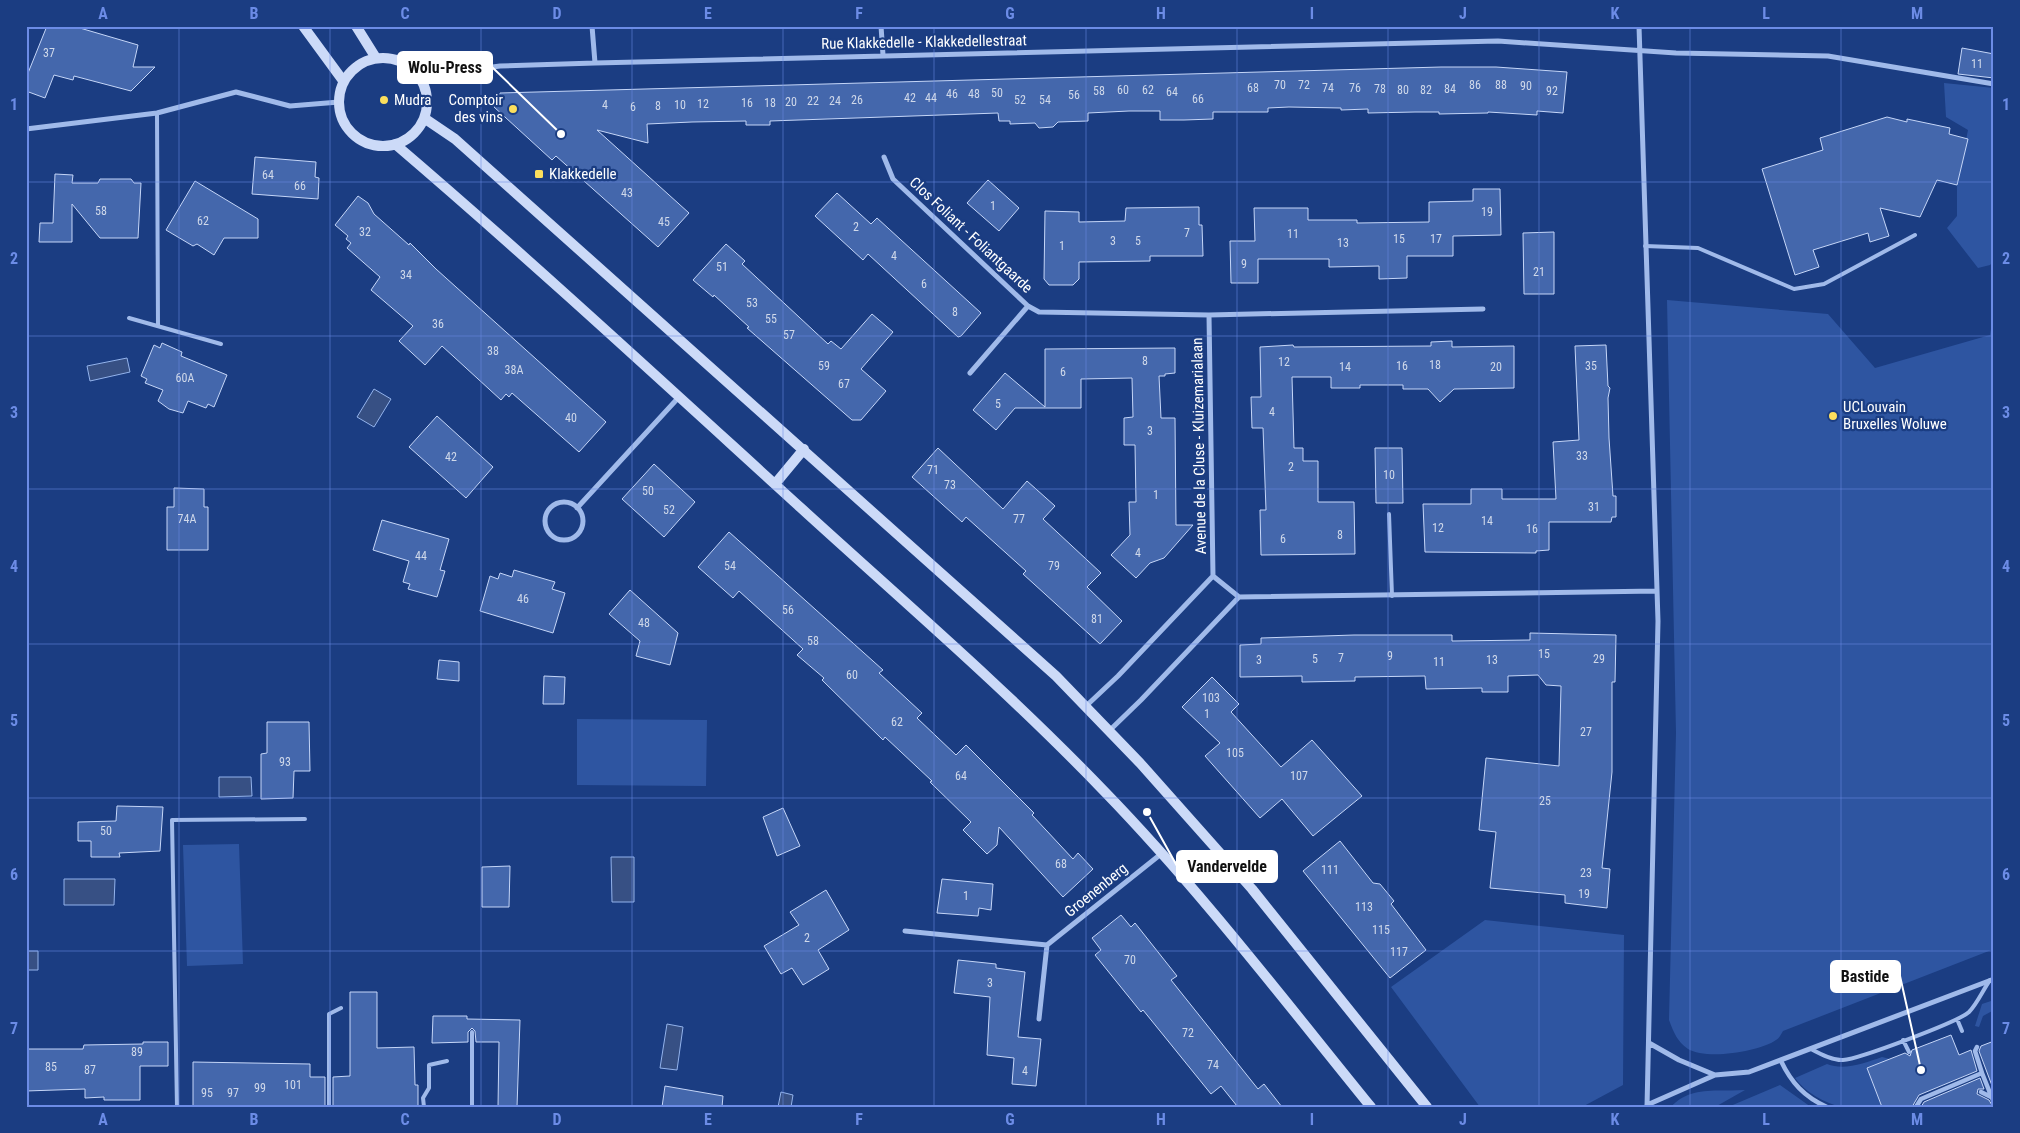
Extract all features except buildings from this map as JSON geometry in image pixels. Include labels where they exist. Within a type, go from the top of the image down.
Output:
[{"type":"main road","points":[[303,26],[344,82]]},
{"type":"main road","points":[[356,26],[376,58]]},
{"type":"main road","points":[[376,58],[400,61],[410,68],[419,77],[427,99],[424,118],[411,136],[395,144],[377,145],[360,139],[350,131],[343,120],[339,102],[344,82],[356,67],[376,58]]},
{"type":"main road","points":[[424,118],[455,139],[1056,676],[1109,730],[1252,889],[1426,1107]]},
{"type":"main road","points":[[395,144],[680,397],[1023,709],[1105,792],[1161,854],[1237,942],[1371,1107]]},
{"type":"main road","points":[[775,484],[804,449]]},
{"type":"street","points":[[592,26],[595,63]]},
{"type":"street","points":[[881,26],[883,56]]},
{"type":"street","points":[[1639,26],[1657,591],[1647,1106],[1715,1075],[1749,1072],[1992,980]]},
{"type":"street","name":"Rue Klakkedelle - Klakkedellestraat","points":[[419,77],[500,66],[1498,41],[1676,53],[1828,56],[1994,84]]},
{"type":"street","points":[[26,129],[157,113],[236,92],[290,106],[339,102]]},
{"type":"street","name":"Clos Foliant - Foliantgaarde","points":[[884,157],[893,179],[1028,306],[970,373]]},
{"type":"street","points":[[1028,306],[1039,312],[1209,315],[1484,309]]},
{"type":"street","name":"Avenue de la Cluse - Kluizemarialaan","points":[[1209,315],[1213,576]]},
{"type":"street","points":[[577,508],[680,397]]},
{"type":"street","points":[[560,503],[572,504],[577,508],[582,519],[580,532],[570,539],[564,540],[552,536],[545,525],[546,514],[550,509],[560,503]]},
{"type":"street","points":[[1085,707],[1118,676],[1213,576],[1239,597],[1657,591]]},
{"type":"street","points":[[1109,730],[1141,700],[1239,597]]},
{"type":"street","name":"Groenenberg","points":[[1047,945],[1161,854]]},
{"type":"street","points":[[905,931],[1047,945],[1040,1019]]},
{"type":"street","points":[[1649,1043],[1679,1060],[1715,1075]]},
{"type":"street","points":[[1977,1047],[1974,1051],[1994,1103]]},
{"type":"street","points":[[1781,1061],[1788,1076],[1799,1089],[1814,1102],[1826,1107]]},
{"type":"street","points":[[1916,1107],[1921,1099],[1982,1073]]},
{"type":"street","points":[[1981,1092],[1992,1097]]},
{"type":"lane","points":[[157,113],[158,326]]},
{"type":"lane","points":[[1645,246],[1698,248],[1794,289],[1824,284],[1915,235]]},
{"type":"lane","points":[[129,318],[221,344]]},
{"type":"lane","points":[[1389,514],[1392,596]]},
{"type":"lane","points":[[177,1107],[172,820],[305,819]]},
{"type":"lane","points":[[1811,1049],[1825,1056],[1843,1060],[1903,1040],[1957,1019],[1968,1012],[1992,980]]},
{"type":"lane","points":[[329,1107],[329,1014],[341,1008]]},
{"type":"lane","points":[[1957,1019],[1962,1030]]},
{"type":"lane","points":[[472,1032],[472,1107]]},
{"type":"lane","points":[[1903,1040],[1908,1052]]},
{"type":"lane","points":[[424,1107],[423,1098],[429,1088],[429,1066],[447,1061]]},
{"type":"shaded area","points":[[1944,83],[1994,88],[1994,261],[1990,265],[1978,268],[1947,228],[1957,216],[1957,185],[1968,130],[1946,117]]},
{"type":"shaded area","name":"UCLouvain Bruxelles Woluwe","points":[[1667,300],[1828,314],[1875,368],[1990,335],[1994,310],[1994,949],[1783,1031],[1778,1039],[1758,1048],[1732,1053],[1707,1054],[1688,1049],[1676,1036],[1669,1020],[1676,733]]},
{"type":"shaded area","points":[[127,358],[130,372],[90,381],[87,366]]},
{"type":"shaded area","points":[[374,389],[391,399],[374,427],[357,417]]},
{"type":"shaded area","points":[[577,719],[707,720],[706,786],[577,785]]},
{"type":"shaded area","points":[[219,777],[251,777],[252,796],[219,797]]},
{"type":"shaded area","points":[[239,844],[243,964],[187,966],[183,845]]},
{"type":"shaded area","points":[[611,857],[634,857],[634,902],[612,902]]},
{"type":"shaded area","points":[[64,879],[115,879],[114,905],[64,905]]},
{"type":"shaded area","points":[[1485,920],[1624,935],[1623,1085],[1582,1107],[1480,1107],[1391,987]]},
{"type":"shaded area","points":[[26,951],[38,951],[38,970],[26,970]]},
{"type":"shaded area","points":[[1994,1000],[1994,1010],[1983,1016],[1979,1027],[1975,1026],[1982,1004]]},
{"type":"shaded area","points":[[667,1024],[683,1027],[677,1070],[660,1068]]},
{"type":"shaded area","points":[[1882,1057],[1890,1059],[1867,1068],[1882,1107],[1851,1108],[1835,1105],[1822,1100],[1810,1092],[1795,1078],[1827,1064],[1840,1067],[1862,1064]]},
{"type":"shaded area","points":[[1780,1085],[1811,1107],[1728,1107]]},
{"type":"shaded area","points":[[1745,1090],[1715,1107],[1671,1107],[1687,1095],[1696,1092]]},
{"type":"shaded area","points":[[781,1092],[793,1095],[791,1107],[778,1107]]},
{"type":"place","name":"Mudra","points":[[384,100]]},
{"type":"place","name":"Comptoir des vins","points":[[513,109]]},
{"type":"place","name":"Wolu-Press","points":[[561,134]]},
{"type":"place","name":"Klakkedelle","points":[[539,174]]},
{"type":"place","name":"UCLouvain Bruxelles Woluwe","points":[[1833,416]]},
{"type":"place","name":"Vandervelde","points":[[1147,812]]},
{"type":"place","name":"Bastide","points":[[1921,1070]]}]
